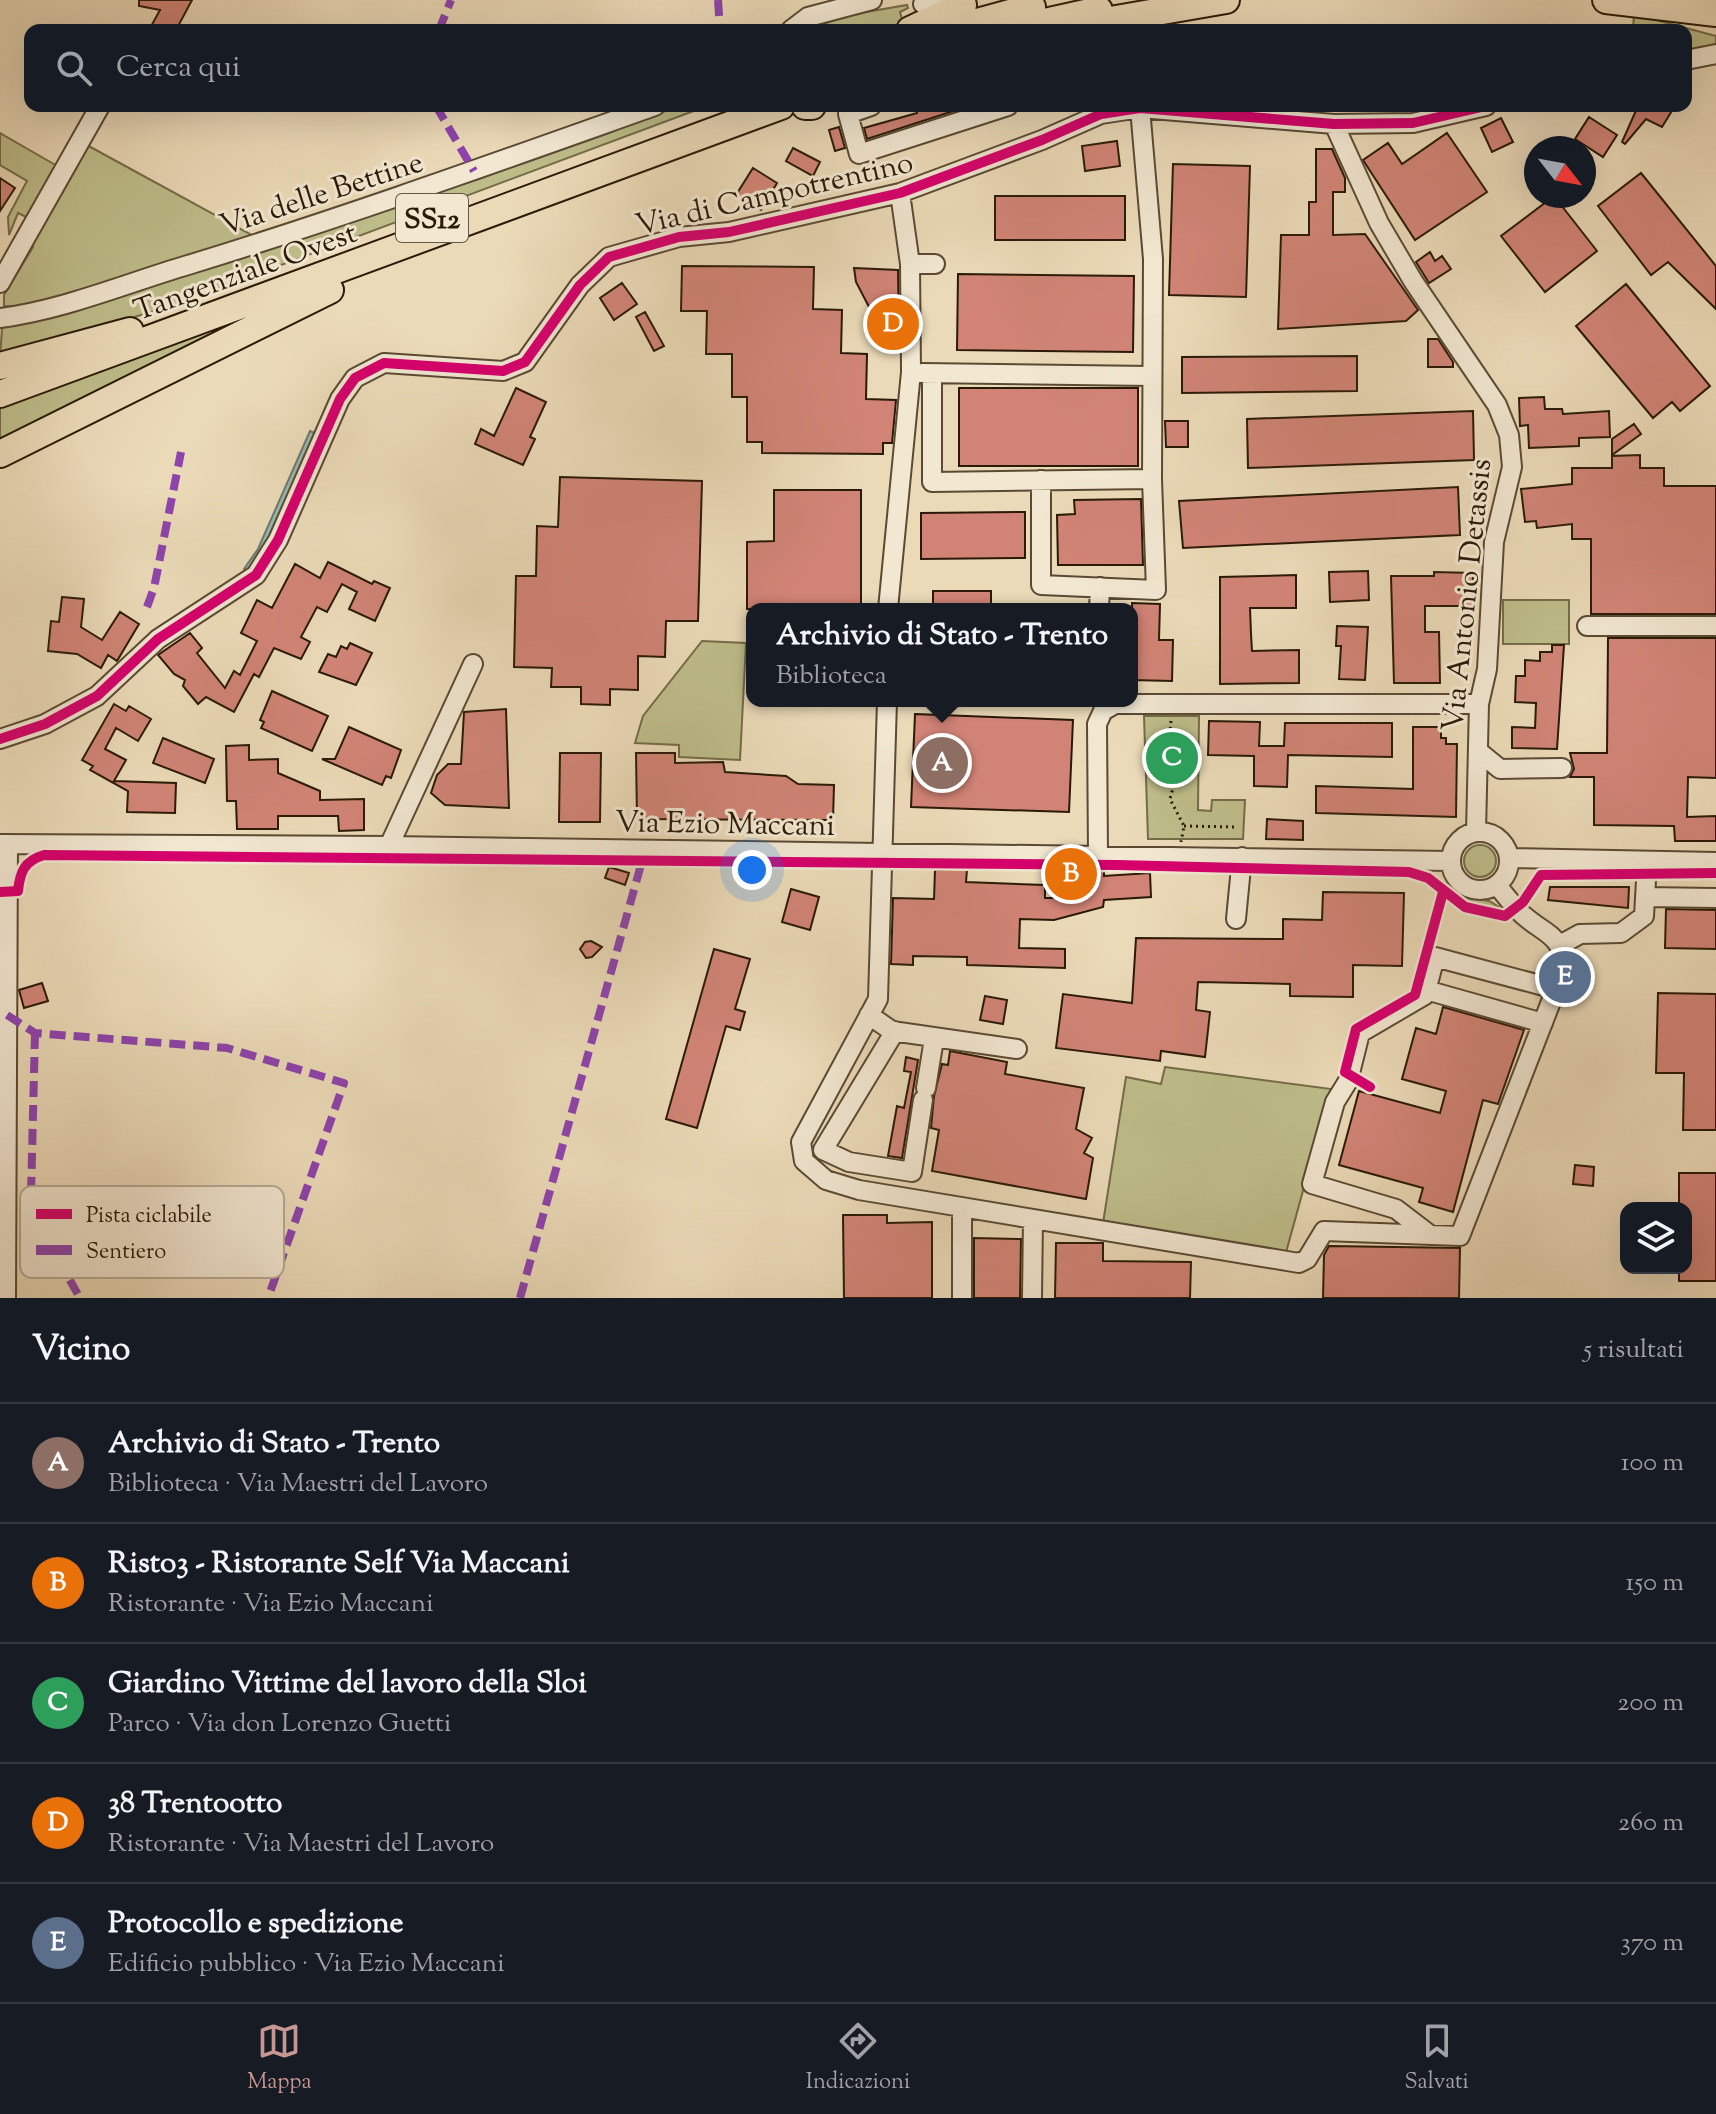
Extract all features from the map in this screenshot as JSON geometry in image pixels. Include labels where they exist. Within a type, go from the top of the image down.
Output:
[{"type":"highway","points":[[970,24],[1059,0]]},
{"type":"highway","points":[[1037,24],[1153,0]]},
{"type":"highway","points":[[1091,24],[1226,0]]},
{"type":"highway","points":[[1606,0],[1716,13]]},
{"type":"highway","points":[[922,24],[966,2]]},
{"type":"highway","points":[[1643,4],[1716,27]]},
{"type":"highway","name":"Tangenziale Ovest","points":[[0,379],[715,112]]},
{"type":"highway","name":"Tangenziale Ovest","points":[[0,394],[765,112]]},
{"type":"highway","points":[[0,454],[301,304],[505,209]]},
{"type":"highway","points":[[0,366],[134,330]]},
{"type":"street","points":[[799,24],[808,17],[872,0]]},
{"type":"street","points":[[1692,59],[1716,54]]},
{"type":"street","points":[[0,283],[97,112]]},
{"type":"street","name":"Via delle Bettine","points":[[0,318],[73,300],[261,243],[418,192],[638,112]]},
{"type":"street","points":[[854,112],[848,114],[859,154],[989,112]]},
{"type":"street","name":"Via di Campotrentino","points":[[0,739],[45,724],[85,704],[113,684],[158,639],[256,575],[278,540],[340,399],[355,378],[384,363],[503,371],[525,362],[580,285],[609,257],[679,237],[729,232],[900,193],[1042,140],[1101,114],[1114,112]]},
{"type":"street","points":[[1041,480],[1041,585],[1156,590],[1151,376],[1153,259],[1140,112]]},
{"type":"street","name":"Via di Campotrentino","points":[[1188,112],[1334,124],[1413,123],[1460,112]]},
{"type":"street","name":"Via Antonio Detassis","points":[[1334,124],[1379,223],[1413,281],[1497,405],[1509,435],[1512,467],[1503,492],[1487,669],[1479,704],[1476,832]]},
{"type":"street","points":[[889,603],[911,372],[910,264],[900,193]]},
{"type":"street","points":[[910,264],[935,264]]},
{"type":"street","points":[[911,372],[932,375],[1151,376]]},
{"type":"street","points":[[932,375],[932,482],[1152,479]]},
{"type":"street","points":[[1099,603],[1100,587]]},
{"type":"street","points":[[1587,626],[1716,626]]},
{"type":"street","points":[[389,846],[473,664]]},
{"type":"street","points":[[1138,703],[1479,704]]},
{"type":"street","points":[[887,707],[878,999],[801,1142],[804,1161],[826,1180],[859,1190],[1299,1263],[1307,1259],[1324,1231],[1460,1236],[1543,1023],[1564,958],[1560,945],[1524,915],[1497,885]]},
{"type":"street","points":[[1098,707],[1098,855]]},
{"type":"street","points":[[1097,724],[1103,711],[1110,707]]},
{"type":"street","points":[[1478,751],[1500,769],[1562,768]]},
{"type":"street","points":[[1476,832],[1499,839],[1509,858],[1507,873],[1497,885],[1487,890],[1470,889],[1457,879],[1450,861],[1459,840],[1476,832]]},
{"type":"street","points":[[4,844],[6,1298]]},
{"type":"street","name":"Via Ezio Maccani","points":[[4,844],[389,846],[883,858],[1098,855],[1450,861]]},
{"type":"street","points":[[1236,919],[1242,857]]},
{"type":"street","points":[[1509,858],[1716,862]]},
{"type":"street","points":[[1560,945],[1580,934],[1621,933],[1644,916],[1647,862]]},
{"type":"street","points":[[1645,897],[1716,898]]},
{"type":"street","points":[[1430,1235],[1396,1209],[1312,1184],[1335,1102],[1348,1081],[1360,1033],[1425,995],[1435,957],[1555,989]]},
{"type":"street","points":[[1426,990],[1543,1023]]},
{"type":"street","points":[[869,1015],[895,1031],[1017,1049]]},
{"type":"street","points":[[895,1031],[823,1150],[849,1162],[912,1172],[934,1039]]},
{"type":"street","points":[[962,1207],[962,1298]]},
{"type":"street","points":[[1032,1298],[1033,1219]]},
{"type":"path","points":[[1175,715],[1169,728],[1180,762],[1170,799],[1184,826],[1181,842]]},
{"type":"path","points":[[1184,826],[1236,827]]},
{"type":"shaded area","points":[[907,5],[908,8],[900,12],[903,24],[823,24],[849,15]]},
{"type":"shaded area","points":[[1634,14],[1671,24],[1633,24]]},
{"type":"shaded area","points":[[1692,30],[1716,36],[1716,45],[1692,51]]},
{"type":"shaded area","points":[[663,112],[691,112],[174,305],[0,358],[2,328],[479,179]]},
{"type":"shaded area","points":[[0,133],[59,167],[30,219],[18,213],[9,235],[8,217],[27,181],[0,165]]},
{"type":"shaded area","points":[[85,144],[257,238],[27,307],[4,306],[4,295],[33,247],[27,244]]},
{"type":"shaded area","points":[[319,287],[0,443],[0,407]]},
{"type":"shaded area","points":[[1503,600],[1569,600],[1569,644],[1503,644]]},
{"type":"shaded area","points":[[702,641],[746,643],[740,760],[679,757],[679,745],[635,743],[643,716]]},
{"type":"shaded area","points":[[1144,716],[1199,716],[1198,810],[1211,811],[1212,800],[1245,800],[1243,839],[1148,839]]},
{"type":"shaded area","points":[[1480,845],[1491,850],[1496,861],[1491,872],[1480,877],[1469,872],[1464,861],[1469,850]]},
{"type":"shaded area","points":[[1442,881],[1463,895],[1489,901],[1504,910],[1463,900]]},
{"type":"shaded area","points":[[1165,1067],[1331,1089],[1285,1256],[1103,1223],[1126,1077],[1161,1084]]},
{"type":"water","points":[[310,431],[317,434],[266,549],[249,573],[244,569],[258,549]]},
{"type":"building","points":[[139,0],[192,0],[179,24],[152,24],[160,10],[139,6]]},
{"type":"building","points":[[950,112],[867,139],[864,128],[917,113]]},
{"type":"building","points":[[1635,112],[1671,112],[1662,127],[1646,119],[1625,144],[1622,142]]},
{"type":"building","points":[[1589,117],[1617,135],[1603,157],[1596,152],[1596,136],[1577,136]]},
{"type":"building","points":[[1501,118],[1513,142],[1492,152],[1481,128]]},
{"type":"building","points":[[839,127],[845,148],[835,151],[829,130]]},
{"type":"building","points":[[1447,133],[1487,192],[1415,240],[1363,160],[1388,143],[1402,164]]},
{"type":"building","points":[[1117,141],[1120,166],[1085,171],[1082,146]]},
{"type":"building","points":[[793,148],[820,162],[813,176],[786,161]]},
{"type":"building","points":[[1316,149],[1332,149],[1345,178],[1345,192],[1333,192],[1333,235],[1365,234],[1418,310],[1406,321],[1278,329],[1281,235],[1309,235],[1309,202],[1316,202]]},
{"type":"building","points":[[1173,164],[1250,166],[1246,297],[1169,295]]},
{"type":"building","points":[[753,168],[777,183],[761,210],[736,195]]},
{"type":"building","points":[[1641,173],[1716,266],[1716,309],[1668,262],[1651,275],[1598,206]]},
{"type":"building","points":[[0,178],[15,188],[0,211]]},
{"type":"building","points":[[995,196],[1125,196],[1125,240],[995,240]]},
{"type":"building","points":[[1538,208],[1563,208],[1597,251],[1545,292],[1501,236]]},
{"type":"building","points":[[1430,252],[1435,261],[1442,256],[1451,269],[1429,283],[1416,262]]},
{"type":"building","points":[[682,266],[814,267],[813,309],[842,310],[841,353],[867,354],[866,399],[896,400],[892,443],[883,443],[883,454],[762,453],[762,442],[747,442],[747,397],[732,397],[732,354],[706,354],[707,311],[681,311]]},
{"type":"building","points":[[854,268],[898,270],[899,329],[881,330],[856,282]]},
{"type":"building","points":[[958,274],[1134,276],[1133,352],[957,350]]},
{"type":"building","points":[[622,283],[637,304],[614,320],[600,298]]},
{"type":"building","points":[[1626,284],[1710,386],[1680,411],[1672,402],[1653,418],[1576,326]]},
{"type":"building","points":[[645,312],[664,346],[654,351],[636,317]]},
{"type":"building","points":[[1428,339],[1438,339],[1453,367],[1428,367]]},
{"type":"building","points":[[1357,356],[1357,391],[1182,393],[1182,357]]},
{"type":"building","points":[[516,388],[546,402],[530,437],[535,439],[523,465],[475,444],[481,429],[494,436]]},
{"type":"building","points":[[959,388],[1138,388],[1138,466],[959,466]]},
{"type":"building","points":[[1544,397],[1545,409],[1562,409],[1563,414],[1609,411],[1610,437],[1579,438],[1579,446],[1529,448],[1528,425],[1520,426],[1519,398]]},
{"type":"building","points":[[1473,411],[1474,460],[1248,468],[1247,419]]},
{"type":"building","points":[[1165,421],[1188,421],[1188,447],[1166,447]]},
{"type":"building","points":[[1634,424],[1641,434],[1612,455],[1612,439]]},
{"type":"building","points":[[1640,455],[1640,468],[1664,468],[1664,486],[1716,486],[1716,614],[1591,614],[1591,539],[1572,539],[1572,524],[1537,528],[1536,521],[1525,522],[1521,489],[1572,484],[1572,468],[1612,468],[1612,456]]},
{"type":"building","points":[[560,477],[702,481],[698,621],[666,621],[665,657],[638,656],[638,690],[610,689],[610,705],[581,704],[581,687],[551,687],[552,668],[514,667],[516,576],[536,576],[537,526],[558,527]]},
{"type":"building","points":[[1458,487],[1460,535],[1183,548],[1179,501]]},
{"type":"building","points":[[774,490],[861,490],[861,603],[747,603],[747,542],[774,541]]},
{"type":"building","points":[[1141,499],[1143,565],[1058,565],[1057,515],[1075,514],[1074,500]]},
{"type":"building","points":[[1025,512],[1025,558],[921,559],[921,513]]},
{"type":"building","points":[[328,562],[372,584],[374,581],[390,588],[375,621],[349,609],[357,592],[342,584],[327,612],[317,607],[301,637],[310,642],[301,659],[274,648],[259,677],[254,674],[234,712],[206,697],[198,704],[183,686],[185,680],[174,674],[158,655],[190,633],[202,648],[197,653],[225,688],[234,671],[240,675],[257,641],[241,633],[257,600],[272,608],[295,564],[320,578]]},
{"type":"building","points":[[1368,571],[1369,600],[1330,602],[1329,572]]},
{"type":"building","points":[[1434,572],[1473,573],[1473,606],[1425,606],[1425,632],[1439,632],[1440,683],[1394,683],[1391,576],[1434,576]]},
{"type":"building","points":[[1296,575],[1296,608],[1250,608],[1252,651],[1299,650],[1299,683],[1220,684],[1220,577]]},
{"type":"building","points":[[933,591],[991,591],[991,603],[933,603]]},
{"type":"building","points":[[62,597],[84,599],[81,627],[102,640],[120,612],[139,624],[117,661],[108,655],[101,668],[77,654],[48,651],[51,621],[59,622]]},
{"type":"building","points":[[1138,603],[1160,604],[1159,640],[1173,640],[1172,681],[1138,680]]},
{"type":"building","points":[[1337,626],[1368,627],[1365,680],[1339,679],[1341,646],[1336,646]]},
{"type":"building","points":[[1608,638],[1716,638],[1716,778],[1688,777],[1687,817],[1716,816],[1716,841],[1675,841],[1674,826],[1594,825],[1594,777],[1570,777],[1574,769],[1570,753],[1607,753]]},
{"type":"building","points":[[350,643],[372,653],[356,685],[319,672],[328,654],[336,657],[341,646],[347,649]]},
{"type":"building","points":[[1552,645],[1564,645],[1557,749],[1512,748],[1512,727],[1535,728],[1536,703],[1515,702],[1516,676],[1525,676],[1525,660],[1540,661],[1540,652],[1552,652]]},
{"type":"building","points":[[272,691],[328,716],[312,751],[261,728],[264,722],[260,720]]},
{"type":"building","points":[[114,704],[126,711],[129,706],[151,719],[138,741],[116,728],[105,749],[126,760],[114,781],[176,783],[175,813],[127,812],[128,791],[90,770],[93,766],[82,760]]},
{"type":"building","points":[[506,709],[509,808],[445,805],[431,793],[437,775],[448,764],[461,764],[464,712]]},
{"type":"building","points":[[915,714],[1073,720],[1069,812],[911,807]]},
{"type":"building","points":[[1209,721],[1260,722],[1259,746],[1284,746],[1285,723],[1392,723],[1392,757],[1288,755],[1287,787],[1254,786],[1254,756],[1208,755]]},
{"type":"building","points":[[349,727],[401,750],[391,778],[386,776],[382,785],[322,759],[335,759]]},
{"type":"building","points":[[1413,727],[1441,727],[1441,738],[1446,738],[1446,744],[1457,744],[1456,817],[1316,813],[1316,786],[1413,789]]},
{"type":"building","points":[[163,738],[214,759],[205,783],[153,763]]},
{"type":"building","points":[[249,745],[249,760],[278,759],[278,773],[320,791],[320,800],[364,799],[364,830],[339,831],[338,816],[278,816],[278,829],[237,829],[236,801],[227,801],[226,746]]},
{"type":"building","points":[[560,753],[601,753],[600,822],[559,822]]},
{"type":"building","points":[[636,753],[675,753],[675,763],[723,762],[725,772],[786,776],[798,784],[834,785],[833,820],[637,819]]},
{"type":"building","points":[[1267,819],[1303,821],[1303,840],[1266,839]]},
{"type":"building","points":[[609,867],[629,873],[625,885],[605,878]]},
{"type":"building","points":[[1070,868],[1104,868],[1104,876],[1150,873],[1151,897],[1104,900],[1103,907],[1054,920],[1020,919],[1019,948],[1065,949],[1065,968],[967,965],[967,957],[913,956],[913,965],[891,964],[893,898],[934,899],[935,870],[967,870],[966,882],[1045,885],[1045,898],[1070,898]]},
{"type":"building","points":[[1550,887],[1629,887],[1628,908],[1548,900]]},
{"type":"building","points":[[791,889],[819,897],[810,930],[782,922]]},
{"type":"building","points":[[1323,892],[1404,893],[1402,966],[1353,965],[1353,997],[1290,996],[1290,984],[1198,982],[1196,1010],[1210,1012],[1205,1057],[1161,1051],[1160,1061],[1056,1048],[1063,994],[1132,1003],[1136,938],[1283,939],[1283,919],[1322,920]]},
{"type":"building","points":[[1666,909],[1716,910],[1716,949],[1665,948]]},
{"type":"building","points":[[591,941],[602,947],[592,957],[586,958],[580,949],[585,942]]},
{"type":"building","points":[[714,949],[750,959],[735,1009],[745,1012],[740,1030],[726,1026],[697,1128],[666,1119]]},
{"type":"building","points":[[42,983],[48,1001],[24,1008],[19,990]]},
{"type":"building","points":[[1658,993],[1716,994],[1716,1130],[1683,1130],[1684,1073],[1656,1073]]},
{"type":"building","points":[[985,996],[1007,1000],[1003,1024],[980,1020]]},
{"type":"building","points":[[1443,1007],[1524,1030],[1498,1104],[1483,1100],[1453,1212],[1419,1202],[1423,1188],[1339,1165],[1359,1091],[1440,1113],[1446,1091],[1402,1079],[1416,1028],[1436,1034]]},
{"type":"building","points":[[950,1051],[1007,1062],[1005,1074],[1084,1088],[1076,1129],[1092,1138],[1084,1153],[1093,1158],[1086,1199],[932,1171],[939,1130],[931,1128],[934,1096],[942,1064],[948,1065]]},
{"type":"building","points":[[906,1057],[918,1060],[902,1158],[888,1156],[897,1106],[904,1108],[911,1072],[904,1071]]},
{"type":"building","points":[[1575,1165],[1594,1167],[1593,1186],[1573,1184]]},
{"type":"building","points":[[1679,1173],[1716,1173],[1716,1281],[1679,1281],[1679,1274],[1692,1274],[1692,1202],[1679,1202]]},
{"type":"building","points":[[843,1215],[887,1215],[887,1223],[932,1222],[932,1298],[844,1298]]},
{"type":"building","points":[[974,1238],[1021,1239],[1020,1298],[974,1298]]},
{"type":"building","points":[[1056,1243],[1103,1243],[1103,1261],[1191,1262],[1190,1298],[1055,1298]]},
{"type":"building","points":[[1329,1246],[1460,1248],[1459,1298],[1323,1298],[1324,1255]]},
{"type":"marked path","points":[[441,24],[451,0]]},
{"type":"marked path","points":[[718,0],[720,24]]},
{"type":"marked path","points":[[440,112],[474,171]]},
{"type":"marked path","points":[[147,607],[154,588],[181,452]]},
{"type":"marked path","points":[[520,1298],[644,854]]},
{"type":"marked path","points":[[7,1015],[35,1033],[227,1048],[344,1083],[284,1253]]},
{"type":"marked path","points":[[31,1186],[35,1033]]},
{"type":"marked path","points":[[69,1278],[80,1298]]},
{"type":"marked path","points":[[268,1298],[275,1278]]},
{"type":"cycle path","points":[[0,739],[45,724],[97,696],[158,639],[256,575],[278,540],[340,399],[355,378],[384,363],[503,371],[525,362],[580,285],[609,257],[679,237],[729,232],[900,193],[1042,140],[1101,114],[1114,112]]},
{"type":"cycle path","points":[[1188,112],[1334,124],[1413,123],[1460,112]]},
{"type":"cycle path","points":[[0,892],[18,891],[24,868],[44,855],[1117,865],[1409,872],[1428,878],[1465,907],[1505,916],[1523,902],[1541,875],[1716,873]]},
{"type":"cycle path","points":[[1370,1087],[1345,1072],[1356,1029],[1415,995],[1443,892]]},
{"type":"place","name":"38 Trentootto","points":[[893,324]]},
{"type":"place","name":"Giardino Vittime del lavoro della Sloi","points":[[1172,758]]},
{"type":"place","name":"Archivio di Stato - Trento","points":[[942,763]]},
{"type":"place","name":"Risto3 - Ristorante Self Via Maccani","points":[[1071,874]]},
{"type":"place","name":"Protocollo e spedizione","points":[[1565,977]]}]
